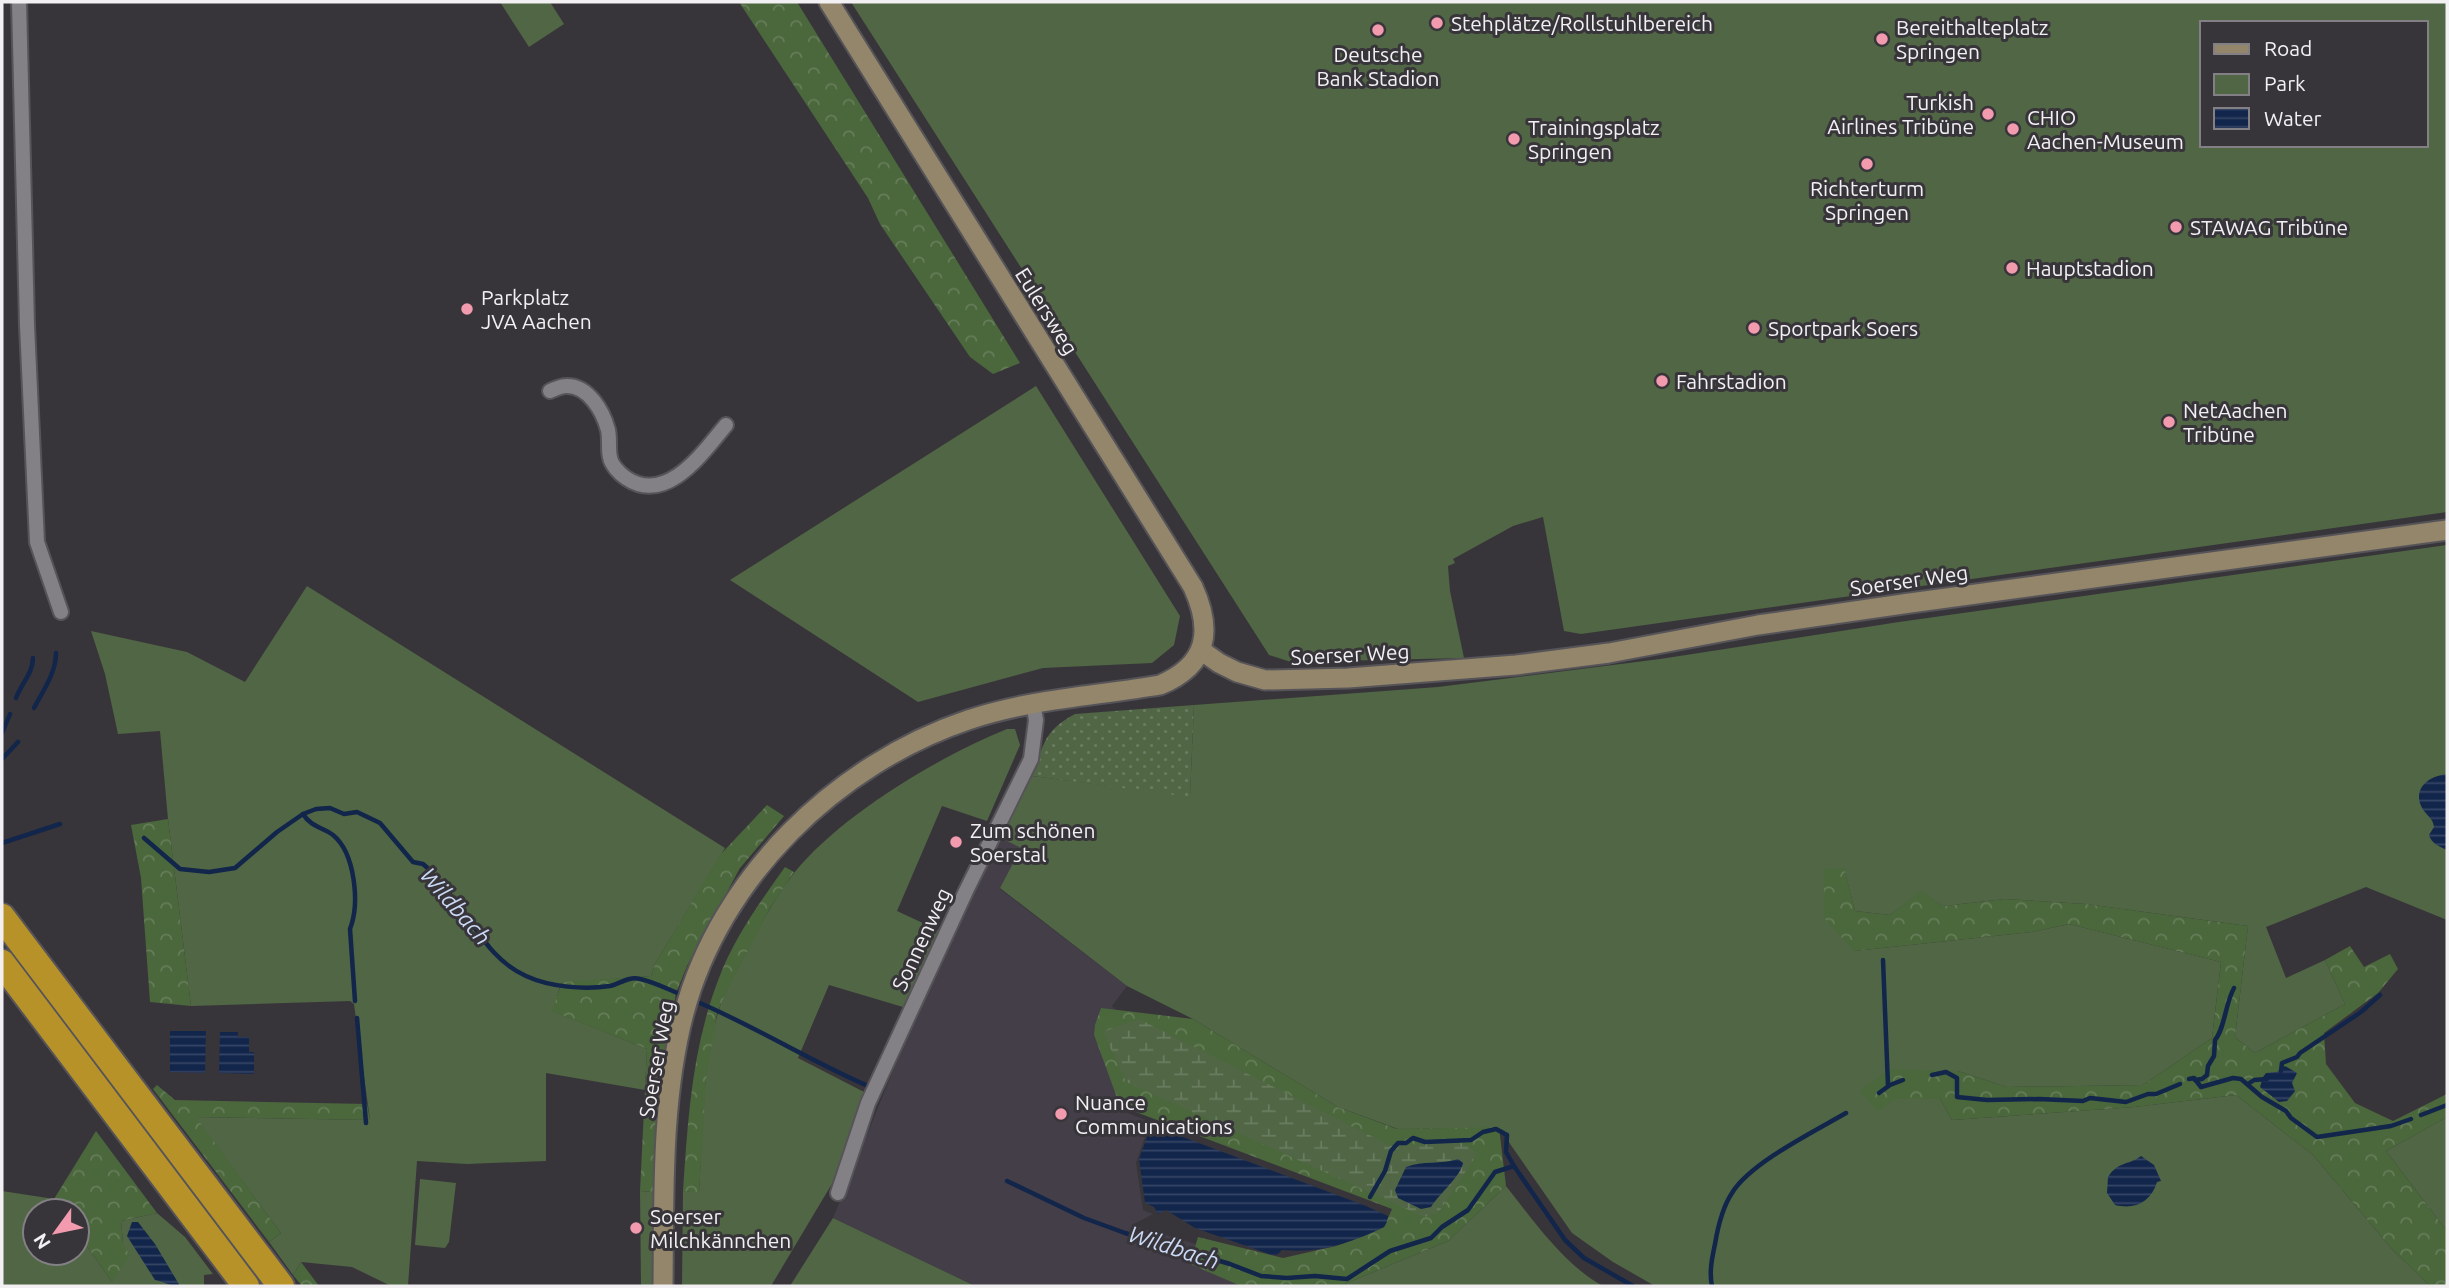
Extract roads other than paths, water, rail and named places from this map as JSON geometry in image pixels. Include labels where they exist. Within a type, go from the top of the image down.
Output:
[{"type":"highway","points":[[2,917],[281,1286]]},
{"type":"highway","points":[[2,963],[246,1286]]},
{"type":"main road","name":"Eulersweg","points":[[829,2],[1193,587],[1203,614],[1205,629],[1202,650]]},
{"type":"main road","name":"Soerser Weg","points":[[663,1286],[667,1126],[684,1016],[708,951],[739,896],[782,840],[818,805],[907,746],[965,721],[1033,703],[1160,685],[1188,670],[1202,650],[1237,672],[1265,680],[1348,678],[1504,666],[1609,653],[1758,625],[1910,603],[2447,530]]},
{"type":"street","points":[[19,2],[27,326],[37,542],[61,612]]},
{"type":"street","points":[[550,391],[566,386],[580,390],[594,400],[608,431],[610,460],[620,474],[630,481],[644,485],[664,483],[681,475],[726,425]]},
{"type":"street","name":"Sonnenweg","points":[[838,1193],[868,1102],[966,891],[1031,760],[1036,720],[1033,703]]},
{"type":"water","points":[[2447,774],[2447,850],[2430,838],[2434,827],[2422,808],[2419,795],[2429,780]]},
{"type":"water","points":[[170,1031],[206,1031],[205,1073],[170,1072]]},
{"type":"water","points":[[220,1032],[238,1032],[238,1037],[249,1037],[249,1052],[254,1052],[254,1074],[219,1073]]},
{"type":"water","points":[[2285,1066],[2297,1073],[2292,1083],[2295,1091],[2287,1101],[2279,1102],[2260,1087],[2266,1073],[2277,1072]]},
{"type":"water","points":[[1159,1128],[1366,1206],[1388,1216],[1387,1222],[1384,1227],[1372,1233],[1334,1246],[1282,1250],[1277,1255],[1272,1255],[1195,1228],[1166,1210],[1158,1214],[1154,1207],[1145,1203],[1139,1159],[1148,1134]]},
{"type":"water","points":[[2141,1156],[2154,1165],[2161,1181],[2157,1182],[2151,1195],[2141,1203],[2115,1205],[2107,1193],[2108,1177],[2116,1168]]},
{"type":"water","points":[[1458,1159],[1463,1163],[1461,1168],[1431,1207],[1421,1209],[1398,1198],[1395,1190],[1406,1167]]},
{"type":"water","points":[[132,1222],[138,1222],[155,1244],[180,1286],[155,1280],[127,1236]]},
{"type":"waterway","points":[[34,708],[51,675],[56,653]]},
{"type":"waterway","points":[[16,698],[31,669],[33,658]]},
{"type":"waterway","points":[[2,733],[10,714]]},
{"type":"waterway","points":[[2,759],[18,742]]},
{"type":"waterway","name":"Wildbach","points":[[144,838],[180,869],[209,872],[235,868],[303,814],[330,808],[344,814],[357,812],[380,823],[413,862],[423,864],[432,872],[431,878],[456,902],[485,942],[510,967],[526,976],[556,985],[589,988],[610,986],[636,978],[685,996]]},
{"type":"waterway","points":[[303,814],[313,824],[333,835],[351,866],[355,893],[350,929],[355,1001]]},
{"type":"waterway","name":"Wildbach","points":[[2,843],[60,824]]},
{"type":"waterway","points":[[1883,960],[1888,1086]]},
{"type":"waterway","points":[[2195,1080],[2207,1075],[2208,1066],[2214,1056],[2215,1040],[2234,988]]},
{"type":"waterway","points":[[2281,1071],[2282,1063],[2297,1057],[2361,1012],[2380,995]]},
{"type":"waterway","name":"Wildbach","points":[[693,1000],[868,1086]]},
{"type":"waterway","points":[[357,1018],[366,1123]]},
{"type":"waterway","points":[[1932,1075],[1946,1072],[1957,1078],[1957,1097],[1987,1100],[2083,1101],[2090,1098],[2126,1102],[2180,1084]]},
{"type":"waterway","points":[[2189,1079],[2194,1078],[2201,1087],[2233,1078],[2241,1079],[2317,1137],[2391,1126],[2411,1119]]},
{"type":"waterway","points":[[2248,1084],[2254,1080],[2267,1079]]},
{"type":"waterway","points":[[1879,1093],[1903,1080]]},
{"type":"waterway","points":[[2421,1115],[2447,1105]]},
{"type":"waterway","points":[[1712,1286],[1711,1265],[1718,1231],[1723,1211],[1732,1193],[1753,1170],[1768,1159],[1846,1113]]},
{"type":"waterway","points":[[1370,1197],[1385,1171],[1391,1151],[1398,1143],[1406,1143],[1413,1138],[1425,1142],[1471,1140],[1483,1132],[1496,1129],[1507,1135],[1506,1152],[1514,1166]]},
{"type":"waterway","name":"Wildbach","points":[[1007,1181],[1084,1218],[1261,1276],[1347,1279],[1390,1251],[1431,1238],[1442,1227],[1468,1210],[1495,1172],[1514,1166],[1565,1240],[1584,1258],[1633,1286]]},
{"type":"place","name":"Stehplätze/Rollstuhlbereich","points":[[1437,23]]},
{"type":"place","name":"Deutsche Bank Stadion","points":[[1378,30]]},
{"type":"place","name":"Bereithalteplatz Springen","points":[[1882,39]]},
{"type":"place","name":"Turkish Airlines Tribüne","points":[[1988,114]]},
{"type":"place","name":"CHIO Aachen-Museum","points":[[2013,129]]},
{"type":"place","name":"Trainingsplatz Springen","points":[[1514,139]]},
{"type":"place","name":"Richterturm Springen","points":[[1867,164]]},
{"type":"place","name":"STAWAG Tribüne","points":[[2176,227]]},
{"type":"place","name":"Hauptstadion","points":[[2012,268]]},
{"type":"place","name":"Parkplatz JVA Aachen","points":[[467,309]]},
{"type":"place","name":"Sportpark Soers","points":[[1754,328]]},
{"type":"place","name":"Fahrstadion","points":[[1662,381]]},
{"type":"place","name":"NetAachen Tribüne","points":[[2169,422]]},
{"type":"place","name":"Zum schönen Soerstal","points":[[956,842]]},
{"type":"place","name":"Nuance Communications","points":[[1061,1114]]},
{"type":"place","name":"Soerser Milchkännchen","points":[[636,1228]]}]
